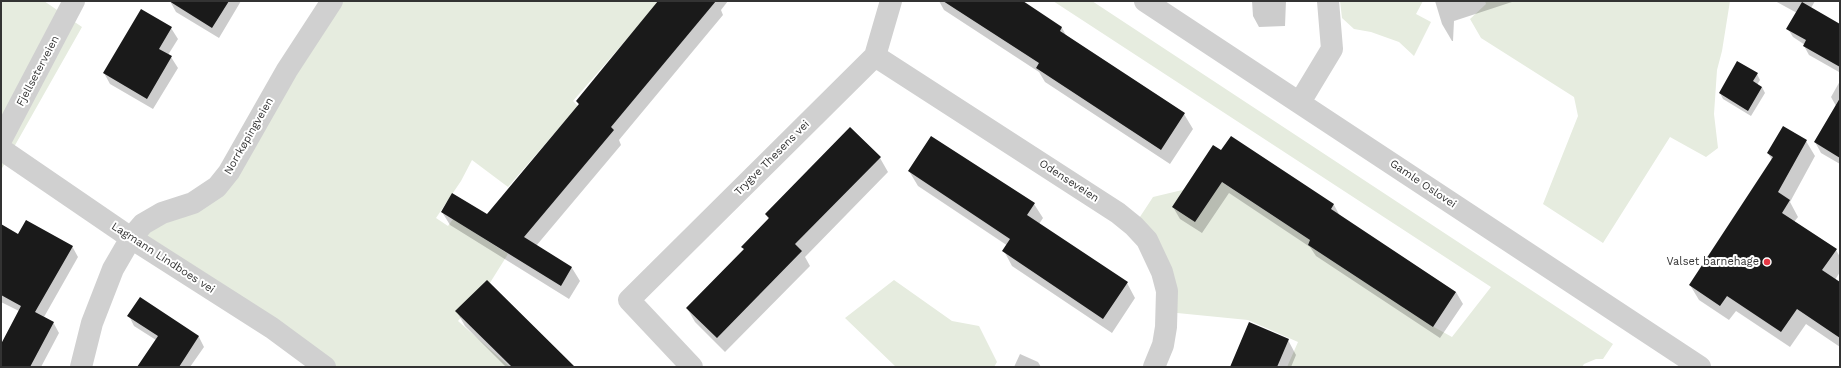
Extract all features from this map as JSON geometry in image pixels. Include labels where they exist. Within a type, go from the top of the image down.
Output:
[{"type":"street","name":"Fjellseterveien","points":[[1,140],[74,1]]},
{"type":"street","name":"Norrkøpingveien","points":[[81,367],[92,323],[113,269],[131,238],[143,224],[162,213],[193,203],[217,187],[229,172],[287,70],[332,1]]},
{"type":"street","name":"Trygve Thesens vei","points":[[692,367],[629,300],[875,56],[891,1]]},
{"type":"street","name":"Gamle Oslovei","points":[[1145,1],[1700,367]]},
{"type":"street","points":[[1300,102],[1332,49],[1328,1]]},
{"type":"street","name":"Odenseveien","points":[[875,56],[1118,213],[1134,226],[1147,240],[1162,272],[1167,291],[1166,327],[1163,345],[1154,367]]},
{"type":"street","name":"Lagmann Lindboes vei","points":[[1,150],[131,238],[272,328],[325,367]]},
{"type":"shaded area","points":[[1,1],[44,1],[82,27],[1,170]]},
{"type":"shaded area","points":[[342,1],[660,1],[573,101],[578,106],[508,187],[472,160],[461,181],[436,218],[448,226],[453,219],[508,254],[488,286],[458,321],[510,367],[322,367],[131,238],[217,187]]},
{"type":"shaded area","points":[[1053,1],[1092,1],[1613,344],[1603,359],[1596,359],[1584,364],[1582,367],[1287,367],[1298,342],[1248,320],[1167,312],[1134,226],[1153,197],[1220,181],[1310,240],[1308,245],[1434,327],[1452,337],[1491,287]]},
{"type":"shaded area","points":[[1340,1],[1423,1],[1416,14],[1431,22],[1414,56],[1399,42],[1371,32],[1354,29],[1342,18]]},
{"type":"shaded area","points":[[1485,1],[1730,1],[1722,51],[1717,70],[1714,114],[1718,148],[1706,157],[1670,137],[1603,243],[1543,204],[1578,116],[1574,97],[1481,38],[1470,19],[1486,4]]},
{"type":"shaded area","points":[[894,280],[952,321],[979,326],[997,362],[994,367],[896,367],[845,318]]},
{"type":"building","points":[[169,1],[229,1],[212,28]]},
{"type":"building","points":[[658,1],[716,1],[611,127],[614,130],[524,237],[572,267],[561,286],[441,212],[452,193],[487,214],[579,104],[576,101]]},
{"type":"building","points":[[943,1],[1023,1],[1062,27],[1060,31],[1185,113],[1161,150],[1036,68],[1039,63]]},
{"type":"building","points":[[1802,2],[1840,24],[1840,67],[1803,46],[1806,40],[1786,29]]},
{"type":"building","points":[[141,9],[172,27],[159,49],[172,56],[147,99],[103,73]]},
{"type":"building","points":[[1737,61],[1758,73],[1753,81],[1762,87],[1748,111],[1719,93]]},
{"type":"building","points":[[1840,98],[1840,158],[1814,142]]},
{"type":"building","points":[[1783,126],[1807,140],[1778,192],[1790,200],[1782,213],[1837,249],[1822,270],[1840,282],[1840,338],[1797,309],[1781,332],[1727,296],[1720,306],[1689,285],[1773,157],[1767,153]]},
{"type":"building","points":[[850,127],[881,157],[795,244],[802,251],[717,338],[686,308],[744,249],[741,247],[769,218],[765,214]]},
{"type":"building","points":[[931,136],[1035,203],[1027,215],[1128,282],[1103,319],[1002,251],[1010,239],[908,171]]},
{"type":"building","points":[[1231,136],[1334,204],[1331,209],[1456,292],[1433,327],[1308,245],[1310,240],[1222,182],[1195,222],[1172,207],[1213,145],[1221,150]]},
{"type":"building","points":[[26,220],[73,246],[35,312],[54,322],[30,367],[1,367],[1,344],[21,306],[1,295],[1,224],[18,234]]},
{"type":"building","points":[[487,280],[575,367],[512,367],[455,311]]},
{"type":"building","points":[[140,297],[199,336],[179,367],[137,367],[158,336],[127,316]]},
{"type":"building","points":[[1249,322],[1289,339],[1277,367],[1230,367]]},
{"type":"place","name":"Valset barnehage","points":[[1767,262]]}]
